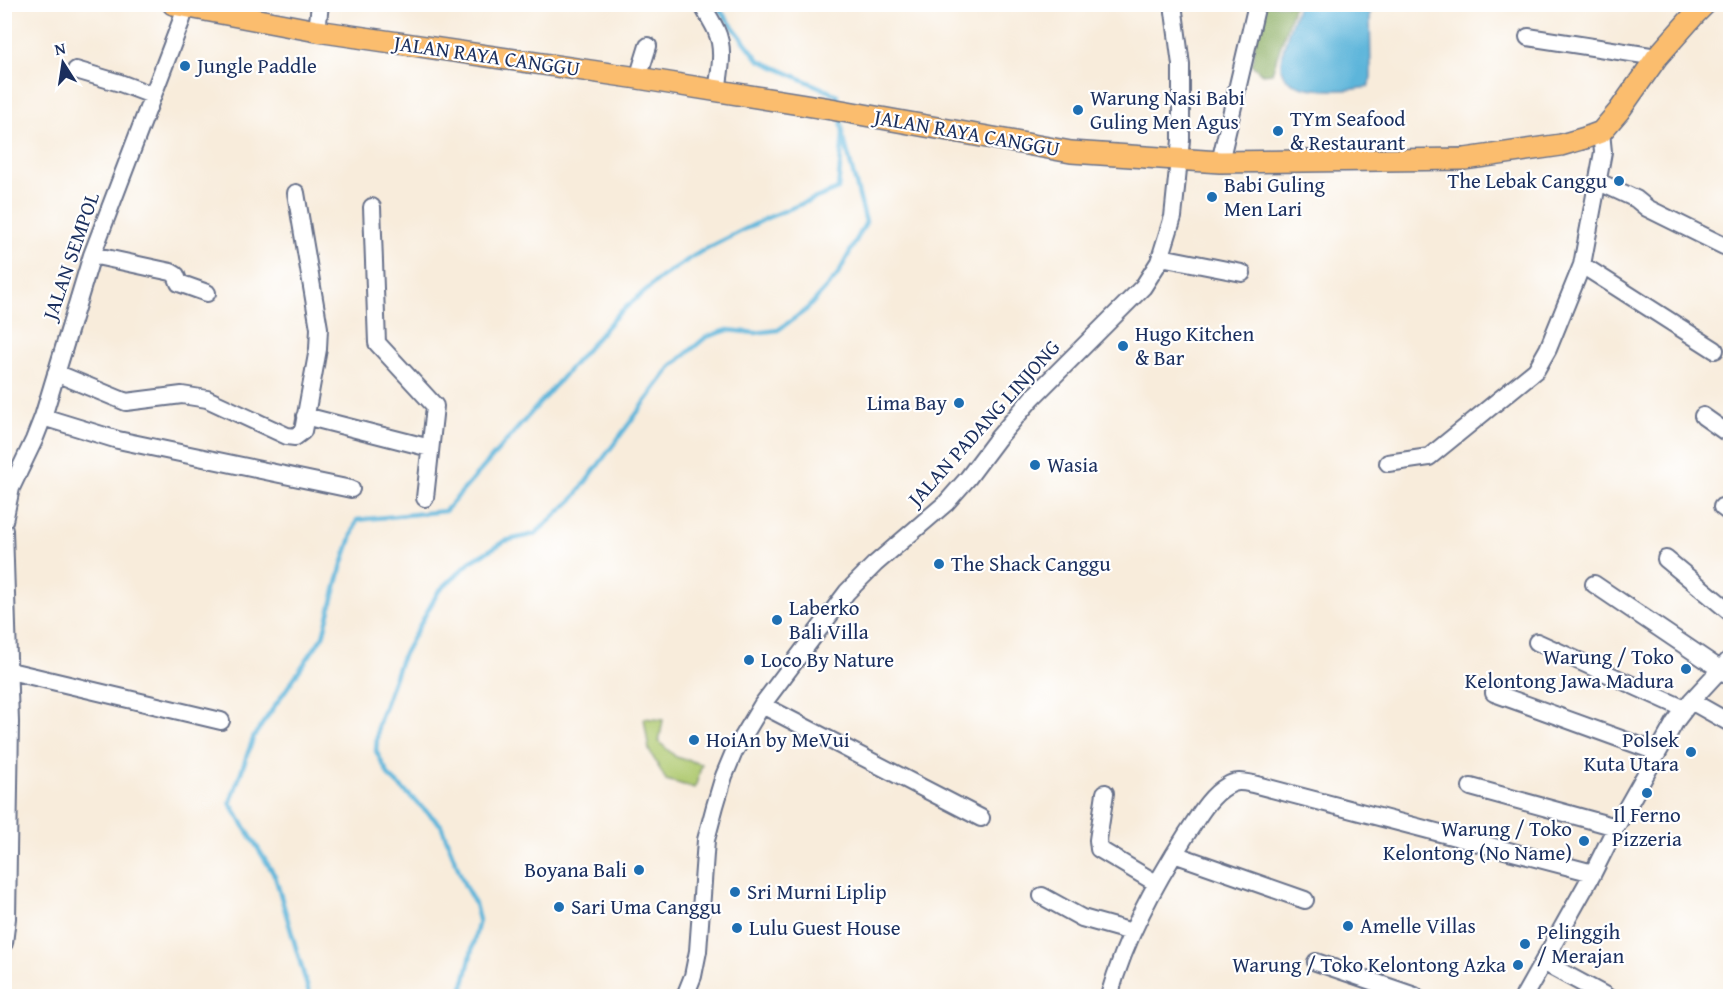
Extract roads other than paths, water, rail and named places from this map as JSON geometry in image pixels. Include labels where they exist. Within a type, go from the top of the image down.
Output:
[{"type":"main road","name":"JALAN RAYA CANGGU","points":[[181,5],[316,31],[638,78],[869,115],[1071,152],[1178,161],[1220,162],[1465,159],[1561,145],[1601,132]]},
{"type":"main road","points":[[1601,132],[1658,57],[1704,5]]},
{"type":"street","points":[[316,31],[320,4]]},
{"type":"street","points":[[702,4],[717,30],[721,46],[722,59],[717,91]]},
{"type":"street","name":"JALAN PADANG LINJONG","points":[[685,996],[693,976],[698,951],[706,840],[723,776],[734,752],[762,705],[847,592],[875,564],[946,503],[1032,398],[1143,287],[1161,256],[1173,217],[1182,108],[1181,65],[1173,4]]},
{"type":"street","points":[[1220,162],[1257,4]]},
{"type":"street","name":"JALAN SEMPOL","points":[[4,520],[11,488],[43,417],[92,255],[152,95],[181,5]]},
{"type":"street","points":[[1528,37],[1658,57]]},
{"type":"street","points":[[638,78],[648,46]]},
{"type":"street","points":[[76,70],[152,95]]},
{"type":"street","points":[[1388,463],[1429,457],[1536,370],[1548,349],[1581,265],[1603,152],[1601,132]]},
{"type":"street","points":[[1597,181],[1724,246]]},
{"type":"street","points":[[56,373],[126,402],[182,395],[207,399],[287,436],[295,437],[303,431],[318,349],[319,328],[296,193]]},
{"type":"street","points":[[372,207],[377,343],[435,406],[425,498]]},
{"type":"street","points":[[92,255],[171,272],[176,275],[179,282],[207,293]]},
{"type":"street","points":[[1161,256],[1242,273]]},
{"type":"street","points":[[1581,265],[1715,350]]},
{"type":"street","points":[[305,416],[430,448]]},
{"type":"street","points":[[1703,416],[1731,435]]},
{"type":"street","points":[[43,417],[118,440],[351,489]]},
{"type":"street","points":[[4,530],[10,671],[7,918],[4,943]]},
{"type":"street","points":[[1666,559],[1731,612]]},
{"type":"street","points":[[1524,996],[1657,752],[1688,705],[1727,668],[1594,584]]},
{"type":"street","points":[[1537,642],[1731,723]]},
{"type":"street","points":[[10,671],[221,721]]},
{"type":"street","points":[[1494,693],[1657,752]]},
{"type":"street","points":[[762,705],[981,818]]},
{"type":"street","points":[[1109,996],[1124,950],[1156,883],[1197,818],[1216,794],[1224,787],[1241,781],[1593,873]]},
{"type":"street","points":[[1471,787],[1616,827]]},
{"type":"street","points":[[1105,793],[1098,840],[1099,849],[1156,883]]},
{"type":"street","points":[[1174,854],[1305,900]]},
{"type":"street","points":[[1042,896],[1082,918],[1132,932]]},
{"type":"street","points":[[1316,962],[1415,996]]},
{"type":"street","points":[[1543,962],[1606,996]]},
{"type":"water","points":[[1298,5],[1370,5],[1371,78],[1368,87],[1347,90],[1318,89],[1293,83],[1285,76],[1281,61]]},
{"type":"waterway","points":[[715,4],[759,60],[837,95],[838,104]]},
{"type":"waterway","points":[[310,996],[275,876],[230,803],[254,736],[323,636],[341,568],[357,520],[445,511],[617,315],[660,278],[700,252],[767,218],[838,189],[843,134],[841,118]]},
{"type":"waterway","points":[[459,996],[462,992],[479,920],[475,904],[465,886],[441,825],[389,776],[376,751],[378,725],[401,659],[438,592],[470,562],[505,541],[535,534],[573,499],[672,366],[706,337],[728,330],[755,333],[778,330],[806,310],[837,276],[866,222],[844,139]]},
{"type":"place","name":"Jungle Paddle","points":[[185,66]]},
{"type":"place","name":"Warung Nasi Babi Guling Men Agus","points":[[1078,110]]},
{"type":"place","name":"TYm Seafood & Restaurant","points":[[1278,131]]},
{"type":"place","name":"The Lebak Canggu","points":[[1619,181]]},
{"type":"place","name":"Babi Guling Men Lari","points":[[1212,197]]},
{"type":"place","name":"Hugo Kitchen & Bar","points":[[1123,346]]},
{"type":"place","name":"Lima Bay","points":[[959,403]]},
{"type":"place","name":"Wasia","points":[[1035,465]]},
{"type":"place","name":"The Shack Canggu","points":[[939,564]]},
{"type":"place","name":"Laberko Bali Villa","points":[[777,620]]},
{"type":"place","name":"Loco By Nature","points":[[749,660]]},
{"type":"place","name":"Warung / Toko Kelontong Jawa Madura","points":[[1686,669]]},
{"type":"place","name":"HoiAn by MeVui","points":[[694,740]]},
{"type":"place","name":"Polsek Kuta Utara","points":[[1691,752]]},
{"type":"place","name":"Il Ferno Pizzeria","points":[[1647,793]]},
{"type":"place","name":"Warung / Toko Kelontong (No Name)","points":[[1584,841]]},
{"type":"place","name":"Boyana Bali","points":[[639,870]]},
{"type":"place","name":"Sri Murni Liplip","points":[[735,892]]},
{"type":"place","name":"Sari Uma Canggu","points":[[559,907]]},
{"type":"place","name":"Amelle Villas","points":[[1348,926]]},
{"type":"place","name":"Lulu Guest House","points":[[737,928]]},
{"type":"place","name":"Pelinggih / Merajan","points":[[1525,944]]},
{"type":"place","name":"Warung / Toko Kelontong Azka","points":[[1518,965]]}]
